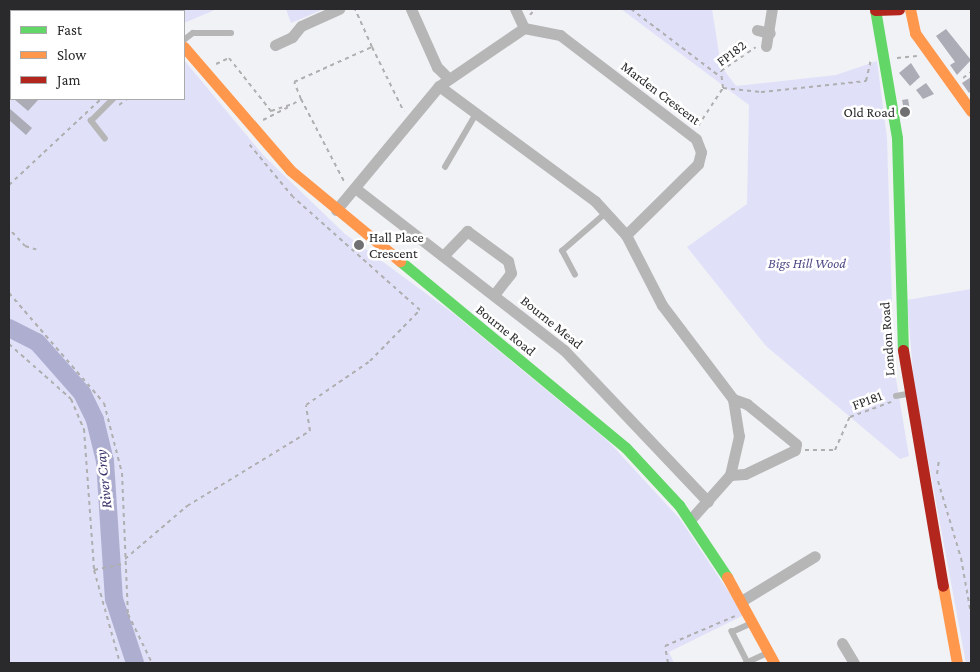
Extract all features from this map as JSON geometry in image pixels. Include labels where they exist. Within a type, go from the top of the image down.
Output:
[{"type":"main road","points":[[875,9],[898,9]]},
{"type":"main road","name":"London Road","points":[[875,9],[896,138],[899,306],[904,396],[957,663]]},
{"type":"main road","points":[[910,9],[928,51],[971,111]]},
{"type":"main road","name":"Bourne Road","points":[[185,48],[270,149],[336,210],[601,426],[690,520],[743,600],[772,658]]},
{"type":"street","points":[[275,45],[292,37],[302,26],[339,9]]},
{"type":"street","points":[[411,9],[437,67],[447,77]]},
{"type":"street","points":[[336,210],[447,77],[524,28],[515,9]]},
{"type":"street","points":[[766,46],[770,33],[772,9]]},
{"type":"street","name":"Marden Crescent","points":[[524,28],[560,35],[692,135],[701,152],[698,164],[626,235]]},
{"type":"street","points":[[756,30],[770,33]]},
{"type":"street","points":[[439,86],[607,212],[626,235],[662,306],[733,399],[739,436],[730,475],[690,520]]},
{"type":"street","name":"Bourne Mead","points":[[354,190],[564,350],[708,502]]},
{"type":"street","points":[[443,256],[467,231],[501,256],[512,270],[494,295]]},
{"type":"street","points":[[730,475],[745,474],[795,450],[792,438],[748,404],[733,399]]},
{"type":"street","points":[[743,600],[815,556]]},
{"type":"street","points":[[842,643],[849,662]]},
{"type":"lane","points":[[185,39],[193,33],[231,33]]},
{"type":"lane","points":[[105,139],[91,121],[112,100]]},
{"type":"lane","points":[[445,167],[476,114]]},
{"type":"lane","points":[[575,275],[562,252],[607,212]]},
{"type":"lane","points":[[754,622],[732,632],[746,663],[772,658]]},
{"type":"path","points":[[355,9],[408,122]]},
{"type":"path","points":[[631,9],[718,75]]},
{"type":"path","name":"FP182","points":[[692,135],[723,88],[718,75],[753,48],[766,46]]},
{"type":"path","points":[[354,190],[338,176],[294,82],[372,47]]},
{"type":"path","points":[[723,88],[761,92],[866,80],[869,60],[884,62],[928,51]]},
{"type":"path","points":[[202,70],[229,58],[271,111],[293,104]]},
{"type":"path","points":[[274,115],[301,99]]},
{"type":"path","points":[[9,185],[100,100]]},
{"type":"path","points":[[117,106],[126,100]]},
{"type":"path","points":[[125,559],[187,506],[310,431],[306,405],[370,361],[420,310],[293,197],[244,138]]},
{"type":"path","points":[[12,232],[25,246],[38,250]]},
{"type":"path","points":[[9,293],[104,403],[119,448],[125,559],[123,564],[128,614],[152,663]]},
{"type":"path","points":[[9,344],[71,399],[84,429],[94,570],[120,663]]},
{"type":"path","name":"FP181","points":[[795,450],[835,450],[850,416],[904,396]]},
{"type":"path","points":[[936,476],[961,558],[971,614]]},
{"type":"path","points":[[94,570],[123,564]]},
{"type":"path","points":[[668,663],[665,646],[728,615],[738,616]]},
{"type":"green space","points":[[9,9],[142,9],[10,10],[10,100],[185,100],[185,61],[264,156],[345,234],[454,314],[609,442],[680,519],[744,615],[669,652],[674,663],[9,663]]},
{"type":"green space","points":[[163,9],[217,9],[185,23],[185,10]]},
{"type":"green space","points":[[286,9],[324,9],[291,23]]},
{"type":"green space","name":"Bigs Hill Wood","points":[[621,9],[712,9],[721,66],[736,86],[836,75],[877,61],[887,138],[894,367],[909,456],[900,459],[766,346],[687,247],[747,204],[749,105]]},
{"type":"green space","points":[[971,289],[971,663],[966,663],[914,384],[907,300]]},
{"type":"building","points":[[946,29],[971,60],[957,75],[950,65],[955,62],[936,36]]},
{"type":"building","points":[[911,63],[920,77],[910,86],[899,73]]},
{"type":"building","points":[[971,77],[971,91],[969,93],[962,83]]},
{"type":"building","points":[[926,83],[934,94],[923,99],[916,90]]},
{"type":"building","points":[[908,99],[910,110],[904,111],[902,100]]},
{"type":"building","points":[[15,100],[38,100],[28,111]]},
{"type":"building","points":[[9,108],[32,128],[26,135],[9,120]]},
{"type":"waterway","name":"River Cray","points":[[9,328],[37,342],[82,393],[95,420],[105,461],[114,599],[135,663]]},
{"type":"traffic: fast","points":[[875,9],[897,138],[903,350]]},
{"type":"traffic: fast","points":[[400,261],[626,448],[679,505],[727,577]]},
{"type":"traffic: slow","points":[[910,9],[915,33],[971,111]]},
{"type":"traffic: slow","points":[[185,48],[290,170],[400,261]]},
{"type":"traffic: slow","points":[[727,577],[774,663]]},
{"type":"traffic: slow","points":[[943,586],[957,663]]},
{"type":"traffic: jam","points":[[875,10],[899,9]]},
{"type":"traffic: jam","points":[[903,350],[943,586]]},
{"type":"place","name":"Old Road","points":[[905,112]]},
{"type":"place","name":"Hall Place Crescent","points":[[359,245]]}]
